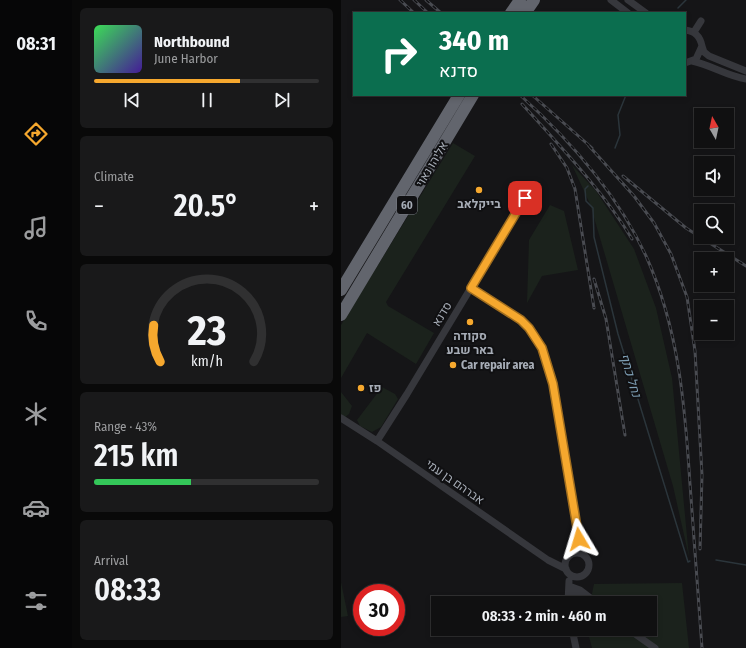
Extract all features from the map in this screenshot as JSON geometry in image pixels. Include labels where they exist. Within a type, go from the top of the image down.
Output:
[{"type":"highway","points":[[512,12],[519,0]]},
{"type":"highway","points":[[526,12],[534,0]]},
{"type":"highway","name":"אליהו נאוי","points":[[341,290],[458,96]]},
{"type":"highway","name":"אליהו נאוי","points":[[341,315],[472,96]]},
{"type":"street","points":[[611,0],[627,12]]},
{"type":"street","points":[[628,0],[645,12]]},
{"type":"street","points":[[694,32],[701,21]]},
{"type":"street","points":[[686,30],[694,32],[701,40],[704,52],[709,56],[746,70]]},
{"type":"street","points":[[689,62],[699,55],[702,46]]},
{"type":"street","points":[[689,62],[706,64],[728,74],[746,79]]},
{"type":"street","name":"סדנא","points":[[377,441],[525,198]]},
{"type":"street","points":[[471,288],[521,320],[529,328],[542,348],[553,384],[579,539],[583,555],[588,560],[589,567],[586,573],[570,588]]},
{"type":"street","name":"אברהם בן עמי","points":[[343,420],[377,441],[548,560],[567,571]]},
{"type":"street","points":[[548,560],[566,560],[574,553],[579,539]]},
{"type":"street","points":[[574,553],[583,555]]},
{"type":"street","points":[[566,560],[570,588],[569,596]]},
{"type":"street","points":[[567,571],[574,577],[580,577]]},
{"type":"street","points":[[570,588],[584,596]]},
{"type":"street","points":[[573,636],[576,648]]},
{"type":"street","points":[[638,636],[655,648]]},
{"type":"shaded area","points":[[453,143],[475,156],[386,302],[388,306],[434,333],[416,364],[367,333],[341,378],[341,325]]},
{"type":"shaded area","points":[[572,165],[596,191],[634,249],[656,308],[672,378],[689,557],[673,486],[590,204]]},
{"type":"shaded area","points":[[550,205],[564,211],[578,270],[542,276],[527,303],[529,240]]},
{"type":"shaded area","points":[[382,387],[395,394],[398,399],[381,427],[372,432],[360,426],[357,420]]},
{"type":"shaded area","points":[[341,392],[352,406],[349,414],[344,418],[341,417]]},
{"type":"shaded area","points":[[341,582],[348,616],[341,617]]},
{"type":"shaded area","points":[[682,583],[689,648],[592,648],[589,636],[657,636],[657,596],[591,596],[594,584]]},
{"type":"waterway","name":"נחל כתף","points":[[678,8],[686,0]]},
{"type":"waterway","name":"נחל כתף","points":[[615,148],[620,135],[618,115],[626,96]]},
{"type":"waterway","name":"נחל כתף","points":[[588,186],[585,189],[586,201],[593,208],[594,237],[618,334],[688,562],[690,561]]},
{"type":"waterway","name":"נחל כתף","points":[[716,560],[746,565]]},
{"type":"railway","points":[[400,0],[413,12]]},
{"type":"railway","points":[[414,0],[427,12]]},
{"type":"railway","points":[[426,0],[440,12]]},
{"type":"railway","points":[[521,96],[575,150],[607,190],[621,211],[646,256],[666,311],[679,368],[683,397],[702,648]]},
{"type":"railway","points":[[533,96],[592,148]]},
{"type":"railway","points":[[522,104],[595,186],[621,221],[632,239]]},
{"type":"railway","points":[[551,144],[567,168],[575,189],[594,308]]},
{"type":"railway","points":[[589,146],[634,196],[654,223],[671,254],[687,297],[695,351],[702,475],[700,549]]},
{"type":"railway","points":[[623,176],[686,228],[746,266]]},
{"type":"railway","points":[[594,279],[606,319],[625,435]]},
{"type":"place","name":"בייקלאב","points":[[479,190]]},
{"type":"place","name":"סקודה באר שבע","points":[[470,322]]},
{"type":"place","name":"Car repair area","points":[[453,365]]},
{"type":"place","name":"פז","points":[[361,388]]},
{"type":"route","points":[[525,198],[471,288],[521,320],[536,337],[542,348],[547,360],[553,384],[579,539]]}]
